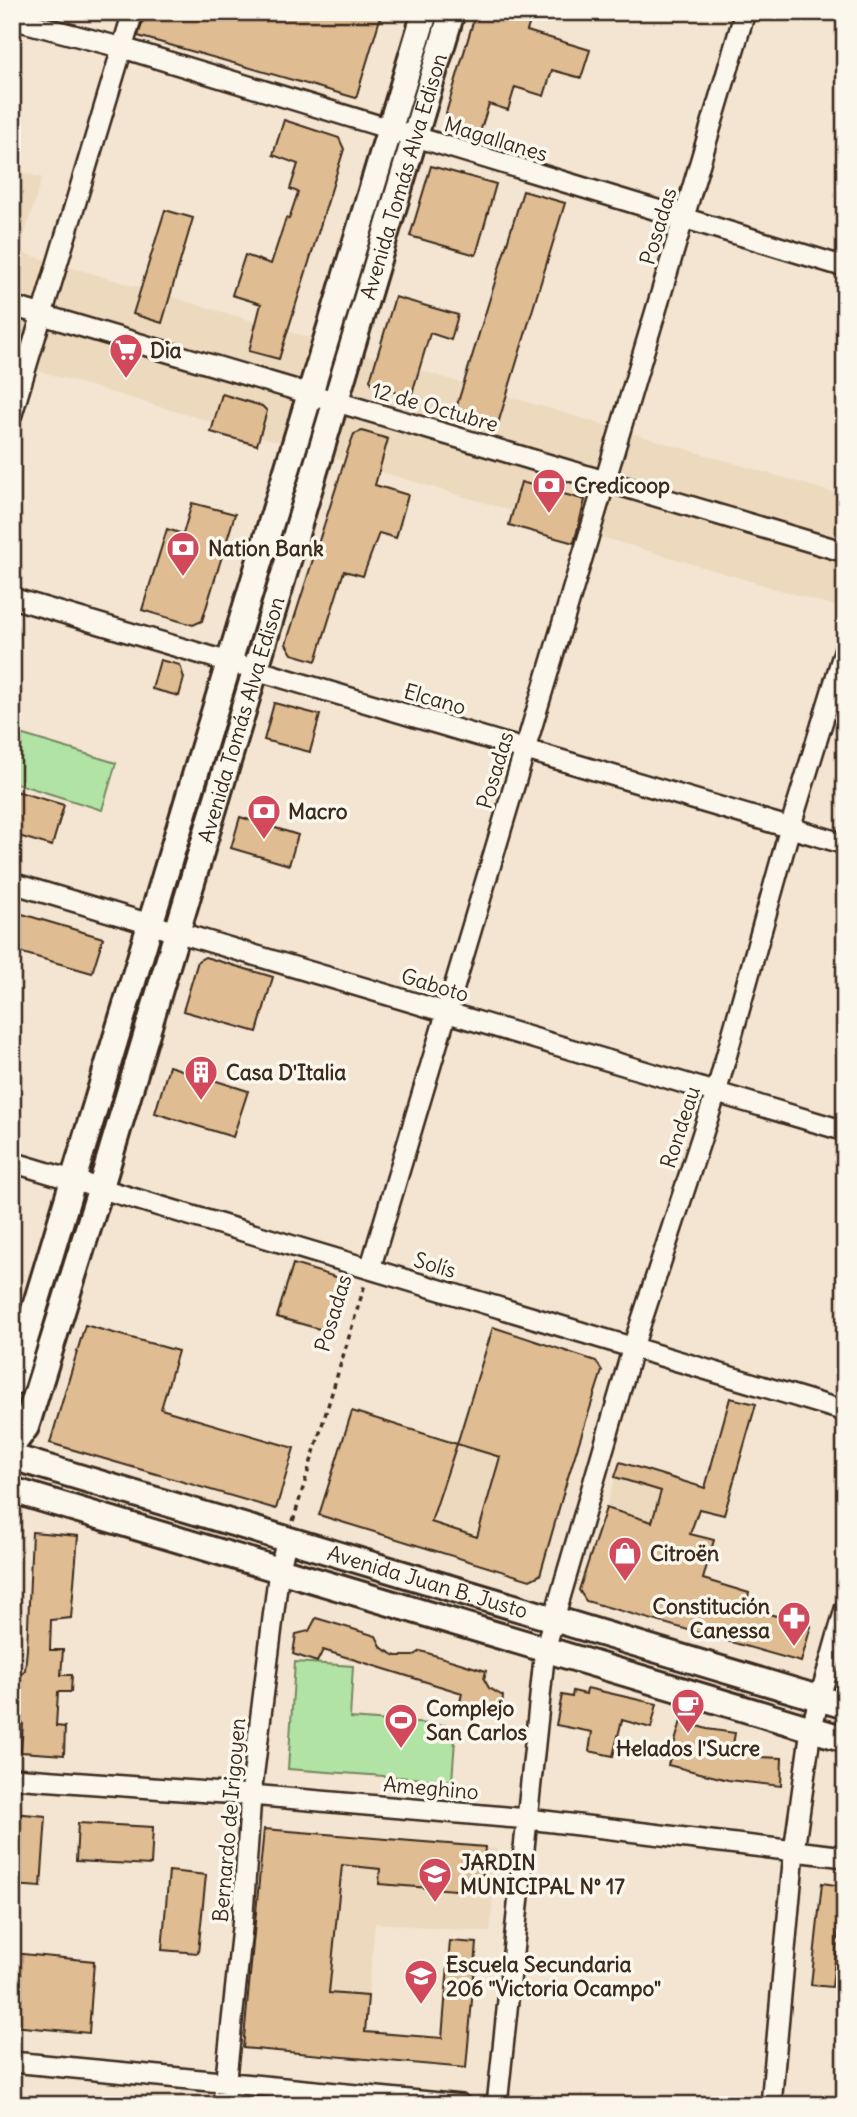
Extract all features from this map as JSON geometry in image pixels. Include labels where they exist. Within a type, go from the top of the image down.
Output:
[{"type":"main road","name":"Avenida Tomás Alva Edison","points":[[12,1383],[425,12]]},
{"type":"main road","name":"Avenida Tomás Alva Edison","points":[[19,1436],[100,1190],[452,12]]},
{"type":"main road","name":"Avenida Juan B. Justo","points":[[12,1458],[845,1706]]},
{"type":"main road","name":"Avenida Juan B. Justo","points":[[12,1490],[845,1739]]},
{"type":"street","points":[[12,414],[133,12]]},
{"type":"street","name":"Posadas","points":[[370,1269],[745,12]]},
{"type":"street","name":"Magallanes","points":[[12,19],[123,48],[845,267]]},
{"type":"street","name":"12 de Octubre","points":[[12,306],[845,552]]},
{"type":"street","name":"Elcano","points":[[12,598],[845,844]]},
{"type":"street","name":"Rondeau","points":[[497,2105],[545,1649],[632,1347],[716,1093],[790,828],[845,648]]},
{"type":"street","name":"Gaboto","points":[[12,883],[845,1131]]},
{"type":"street","name":"Solís","points":[[12,1163],[845,1411]]},
{"type":"street","name":"Bernardo de Irigoyen","points":[[223,2105],[242,1928],[251,1796],[279,1570],[287,1540]]},
{"type":"street","points":[[771,2105],[794,1851],[811,1729],[845,1609]]},
{"type":"street","name":"Ameghino","points":[[12,1778],[528,1819],[845,1857]]},
{"type":"street","points":[[12,2062],[461,2105]]},
{"type":"path","name":"Posadas","points":[[287,1540],[370,1269]]},
{"type":"shaded area","points":[[12,169],[42,178],[19,252],[845,496],[845,609],[12,363]]},
{"type":"shaded area","points":[[457,1444],[568,1477],[545,1559],[431,1523]]},
{"type":"shaded area","points":[[620,1462],[705,1488],[690,1534],[606,1508]]},
{"type":"shaded area","points":[[264,1829],[497,1849],[490,1932],[375,1923],[362,2059],[243,2048]]},
{"type":"green space","points":[[20,734],[116,763],[102,810],[12,782],[12,758]]},
{"type":"green space","points":[[295,1662],[353,1666],[350,1718],[456,1726],[452,1781],[288,1769]]},
{"type":"building","points":[[146,12],[382,12],[356,98],[138,36]]},
{"type":"building","points":[[476,12],[533,12],[527,31],[590,50],[581,78],[552,70],[544,96],[515,87],[508,110],[489,104],[480,132],[453,124],[446,113]]},
{"type":"building","points":[[284,120],[339,138],[344,149],[279,359],[249,351],[261,304],[232,295],[245,255],[271,264],[286,218],[289,219],[298,192],[290,189],[298,164],[273,155]]},
{"type":"building","points":[[431,166],[496,184],[476,255],[410,236]]},
{"type":"building","points":[[523,191],[565,203],[497,427],[454,415]]},
{"type":"building","points":[[165,210],[193,218],[162,323],[133,314]]},
{"type":"building","points":[[395,297],[458,315],[451,340],[430,333],[411,397],[374,386],[370,380]]},
{"type":"building","points":[[222,394],[262,406],[267,411],[257,445],[211,432]]},
{"type":"building","points":[[362,431],[388,439],[375,485],[408,495],[396,538],[379,533],[363,576],[344,571],[316,661],[292,654],[286,644],[348,450],[354,434]]},
{"type":"building","name":"Credicoop","points":[[521,482],[585,500],[574,543],[509,525]]},
{"type":"building","name":"Nation Bank","points":[[192,503],[235,514],[202,621],[193,625],[142,610],[167,529],[183,534]]},
{"type":"building","points":[[160,660],[180,665],[184,678],[179,696],[152,689]]},
{"type":"building","points":[[274,703],[320,715],[310,752],[264,740]]},
{"type":"building","points":[[12,790],[64,805],[52,846],[12,834]]},
{"type":"building","name":"Macro","points":[[240,817],[298,835],[289,865],[231,848]]},
{"type":"building","points":[[12,911],[103,938],[92,973],[12,950]]},
{"type":"building","points":[[205,957],[273,977],[257,1032],[183,1011],[198,961]]},
{"type":"building","name":"Casa D'Italia","points":[[169,1066],[248,1091],[233,1137],[155,1113]]},
{"type":"building","points":[[293,1264],[336,1277],[343,1288],[330,1332],[277,1317]]},
{"type":"building","points":[[85,1325],[178,1351],[161,1409],[294,1448],[276,1509],[50,1443]]},
{"type":"building","points":[[493,1327],[596,1361],[602,1371],[540,1575],[530,1580],[319,1515],[352,1411],[457,1444]],"holes":[[[457,1444],[500,1457],[477,1537],[431,1522]]]},
{"type":"building","points":[[730,1398],[756,1404],[724,1515],[699,1509],[690,1534],[714,1540],[703,1579],[749,1593],[745,1607],[811,1626],[801,1662],[586,1601],[579,1590],[606,1508],[652,1522],[661,1491],[615,1477],[620,1462],[705,1488]]},
{"type":"building","points":[[32,1532],[78,1536],[71,1618],[51,1620],[50,1650],[63,1650],[61,1675],[72,1675],[71,1692],[58,1692],[56,1726],[65,1727],[64,1755],[21,1752],[23,1724],[16,1713],[19,1677],[25,1670],[27,1649]]},
{"type":"building","points":[[316,1618],[376,1636],[382,1648],[396,1656],[413,1656],[421,1651],[486,1671],[484,1679],[489,1688],[503,1696],[501,1719],[459,1707],[462,1693],[323,1650],[317,1662],[293,1654],[296,1634],[309,1631]]},
{"type":"building","points":[[587,1688],[657,1704],[651,1728],[622,1720],[613,1756],[589,1751],[592,1732],[556,1725],[562,1695],[572,1697],[573,1691],[586,1694]]},
{"type":"building","points":[[681,1721],[707,1729],[735,1733],[733,1744],[744,1745],[744,1749],[760,1750],[760,1757],[782,1758],[781,1786],[728,1780],[668,1765]]},
{"type":"building","points":[[12,1813],[46,1816],[41,1887],[12,1885]]},
{"type":"building","points":[[78,1823],[153,1827],[151,1865],[76,1861]]},
{"type":"building","points":[[264,1829],[485,1847],[481,1892],[379,1884],[380,1869],[342,1865],[329,1993],[368,1996],[365,2032],[442,2038],[450,1941],[477,1943],[466,2068],[243,2048]]},
{"type":"building","points":[[169,1871],[206,1875],[198,1953],[162,1950]]},
{"type":"building","points":[[822,1883],[843,1886],[832,1987],[811,1985]]},
{"type":"building","points":[[12,1953],[94,1961],[89,2033],[12,2026]]},
{"type":"place","name":"Dia","points":[[126,380]]},
{"type":"place","name":"Credicoop","points":[[549,515]]},
{"type":"place","name":"Nation Bank","points":[[183,578]]},
{"type":"place","name":"Macro","points":[[264,841]]},
{"type":"place","name":"Casa D'Italia","points":[[201,1102]]},
{"type":"place","name":"Citroën","points":[[625,1583]]},
{"type":"place","name":"Constitución Canessa","points":[[794,1648]]},
{"type":"place","name":"Helados l'Sucre","points":[[688,1735]]},
{"type":"place","name":"Complejo San Carlos","points":[[401,1750]]},
{"type":"place","name":"JARDIN MUNICIPAL N° 17","points":[[435,1904]]},
{"type":"place","name":"Escuela Secundaria 206 \"Victoria Ocampo\"","points":[[421,2006]]}]
